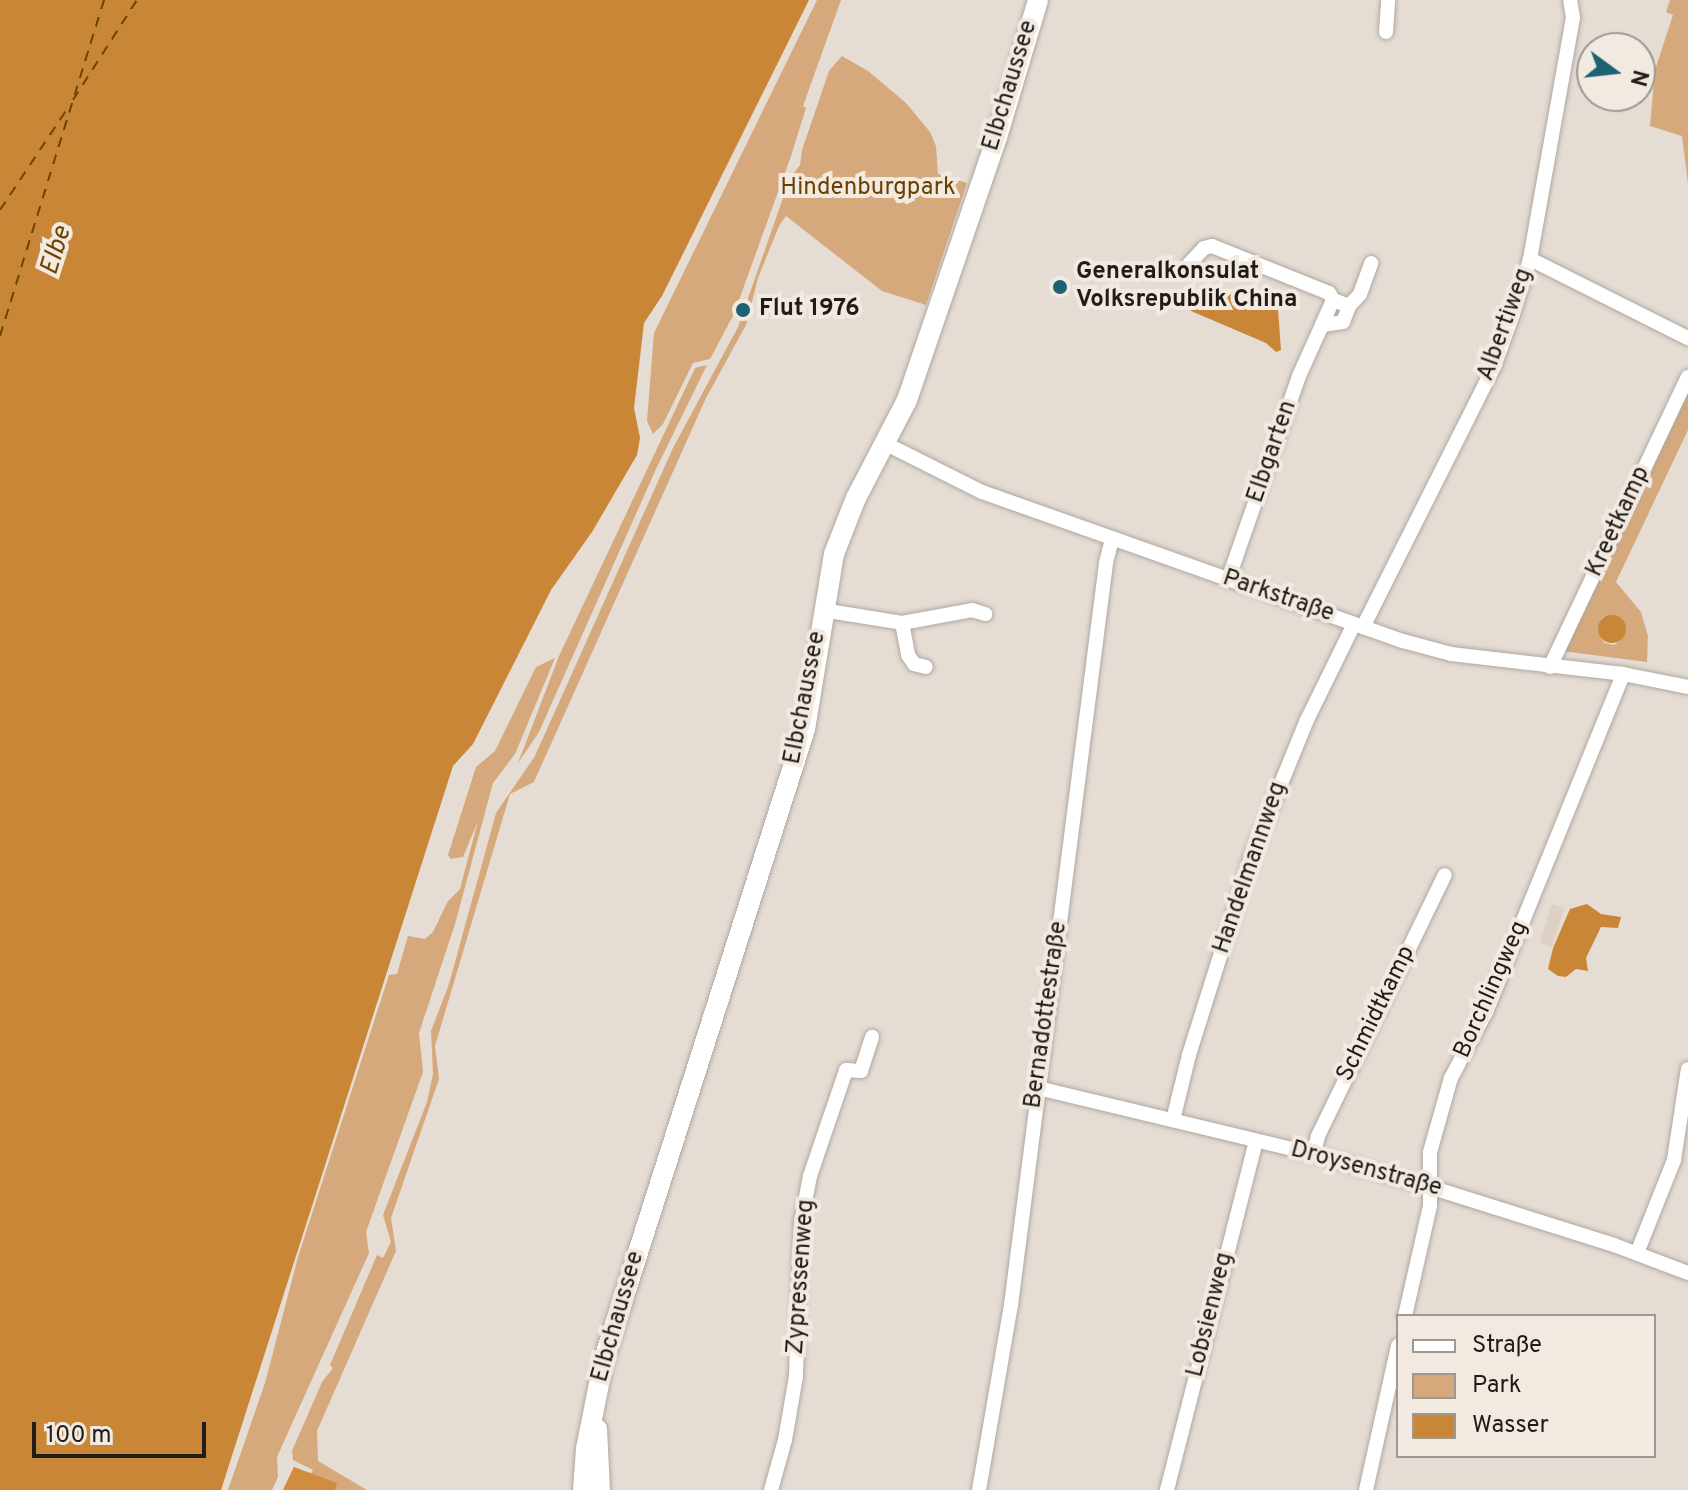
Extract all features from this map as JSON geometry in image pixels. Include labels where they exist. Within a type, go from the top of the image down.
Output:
[{"type":"main road","name":"Elbchaussee","points":[[583,1490],[586,1449],[604,1359],[805,729],[822,610],[847,519],[907,400],[997,137],[1038,0]]},
{"type":"main road","name":"Elbchaussee","points":[[596,1405],[600,1490]]},
{"type":"street","points":[[1386,32],[1388,0]]},
{"type":"street","name":"Albertiweg","points":[[1358,626],[1495,364],[1530,259],[1573,18],[1570,0]]},
{"type":"street","points":[[1189,264],[1204,248],[1212,246],[1329,293],[1333,300],[1349,306]]},
{"type":"street","points":[[1530,259],[1688,338]]},
{"type":"street","points":[[1322,325],[1343,322],[1349,306],[1360,294],[1371,263]]},
{"type":"street","name":"Elbgarten","points":[[1228,580],[1270,454],[1333,300]]},
{"type":"street","name":"Kreetkamp","points":[[1550,667],[1688,377]]},
{"type":"street","name":"Parkstraße","points":[[886,444],[959,483],[1358,626],[1451,654],[1623,674],[1688,687]]},
{"type":"street","name":"Bernadottestraße","points":[[979,1490],[1011,1305],[1106,563],[1112,539]]},
{"type":"street","points":[[822,610],[902,623],[972,610],[985,614]]},
{"type":"street","points":[[902,623],[908,655],[914,664],[926,667]]},
{"type":"street","name":"Handelmannweg","points":[[1173,1120],[1189,1055],[1251,857],[1307,720],[1358,626]]},
{"type":"street","name":"Borchlingweg","points":[[1405,1314],[1430,1206],[1430,1152],[1451,1078],[1486,1012],[1623,674]]},
{"type":"street","name":"Schmidtkamp","points":[[1313,1154],[1318,1136],[1445,875]]},
{"type":"street","name":"Zypressenweg","points":[[771,1490],[785,1440],[796,1376],[801,1223],[810,1176],[846,1070],[861,1071],[872,1037]]},
{"type":"street","points":[[1637,1253],[1674,1160],[1688,1069]]},
{"type":"street","name":"Droysenstraße","points":[[1038,1088],[1313,1154],[1430,1187],[1637,1253],[1688,1273]]},
{"type":"street","name":"Lobsienweg","points":[[1167,1490],[1256,1141]]},
{"type":"street","points":[[1366,1490],[1396,1358]]},
{"type":"shaded area","points":[[1552,904],[1564,908],[1552,947],[1539,943]]},
{"type":"shaded area","points":[[294,1467],[337,1483],[335,1490],[283,1490]]},
{"type":"green space","points":[[817,0],[841,0],[803,106],[806,108],[791,156],[734,314],[710,359],[693,363],[663,424],[653,434],[647,421],[654,333]]},
{"type":"green space","points":[[1670,0],[1688,0],[1688,184],[1682,136],[1650,126],[1651,112],[1656,112],[1656,67],[1673,15],[1666,12]]},
{"type":"green space","name":"Hindenburgpark","points":[[842,56],[868,71],[906,103],[930,132],[936,146],[938,174],[967,183],[926,305],[882,291],[786,216],[779,226],[758,278],[746,325],[706,398],[534,782],[510,794],[435,1046],[439,1079],[391,1218],[396,1251],[317,1431],[318,1461],[367,1490],[283,1490],[294,1467],[310,1475],[313,1470],[293,1460],[292,1451],[322,1382],[333,1368],[330,1365],[377,1255],[383,1258],[391,1242],[383,1215],[427,1102],[433,1074],[431,1031],[449,984],[496,813],[535,756],[673,448],[738,327],[790,178],[800,165],[802,150],[829,71]]},
{"type":"green space","points":[[707,365],[656,469],[539,732],[518,763],[559,656],[695,368]]},
{"type":"green space","points":[[1688,390],[1688,430],[1616,582],[1641,612],[1648,636],[1647,662],[1562,651]],"holes":[[[1602,617],[1625,625],[1621,640],[1614,645],[1605,643],[1601,638]]]},
{"type":"green space","points":[[555,658],[515,754],[493,783],[455,924],[419,1033],[423,1072],[366,1232],[369,1253],[277,1457],[278,1477],[272,1490],[228,1490],[265,1383],[298,1257],[389,975],[397,974],[408,936],[425,939],[433,932],[448,901],[460,889],[478,821],[463,857],[451,859],[448,855],[476,767],[495,751],[536,667]]},
{"type":"water","name":"Elbe","points":[[0,0],[809,0],[662,296],[644,323],[634,408],[640,438],[637,455],[592,532],[551,590],[473,744],[453,766],[221,1490],[0,1490]]},
{"type":"water","points":[[1218,287],[1278,309],[1281,350],[1276,352],[1266,343],[1191,311],[1196,295],[1205,288]]},
{"type":"water","points":[[1612,615],[1622,619],[1626,629],[1622,639],[1612,643],[1602,639],[1598,629],[1602,619]]},
{"type":"water","points":[[1587,904],[1601,914],[1621,917],[1618,928],[1601,927],[1586,958],[1588,971],[1576,969],[1566,977],[1558,976],[1548,969],[1553,948],[1570,909]]},
{"type":"ferry route","points":[[0,336],[104,0]]},
{"type":"ferry route","points":[[73,100],[137,0]]},
{"type":"ferry route","points":[[0,210],[67,109]]},
{"type":"place","name":"Generalkonsulat Volksrepublik China","points":[[1060,287]]},
{"type":"place","name":"Flut 1976","points":[[743,310]]}]
